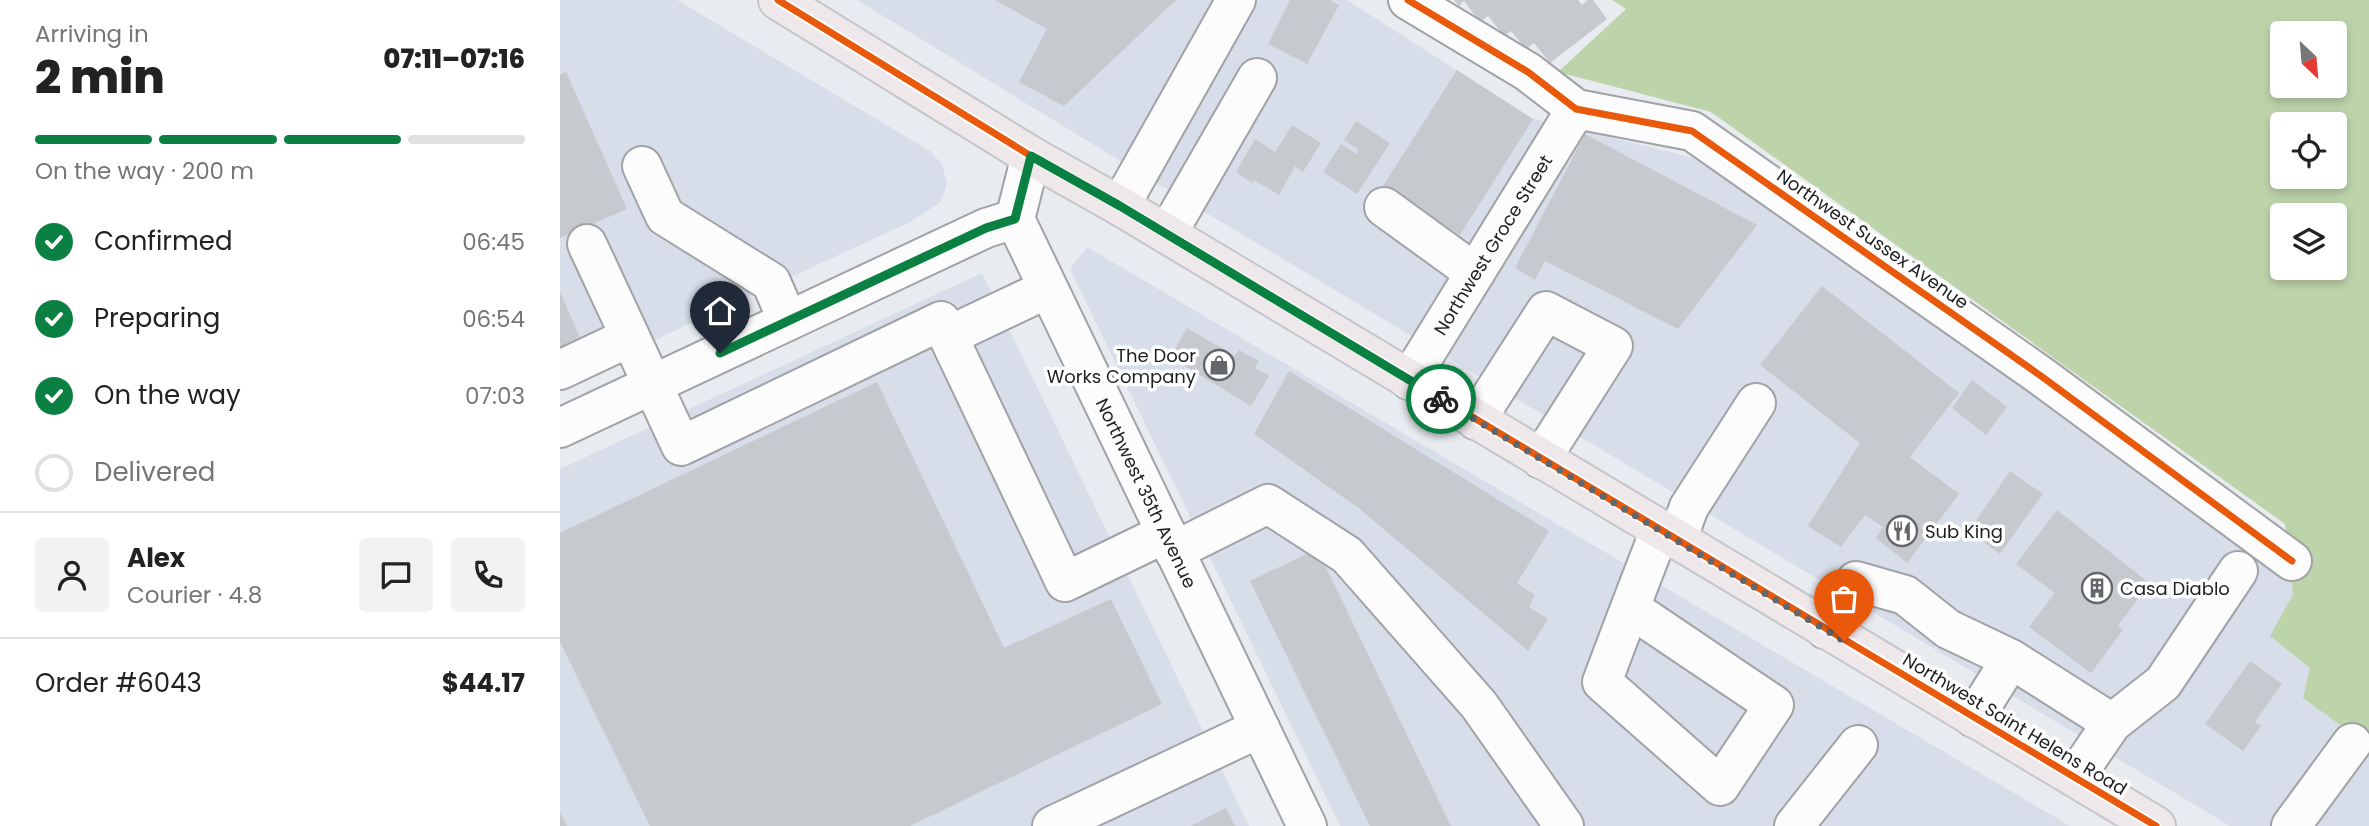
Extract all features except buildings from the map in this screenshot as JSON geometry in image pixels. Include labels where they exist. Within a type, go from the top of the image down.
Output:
[{"type":"main road","name":"Northwest Saint Helens Road","points":[[778,0],[1031,156],[1120,206],[2156,826]]},
{"type":"street","points":[[1120,206],[1236,0]]},
{"type":"street","name":"Northwest Sussex Avenue","points":[[1408,0],[1528,72],[1576,109],[1692,131],[2041,376],[2292,561]]},
{"type":"street","points":[[1167,234],[1257,78]]},
{"type":"street","name":"Northwest Groce Street","points":[[1409,380],[1576,109]]},
{"type":"street","points":[[560,428],[986,228],[1015,219],[1031,156]]},
{"type":"street","points":[[642,166],[665,216],[771,282],[788,321]]},
{"type":"street","points":[[1384,208],[1475,273]]},
{"type":"street","name":"Northwest 35th Avenue","points":[[1015,219],[1307,826]]},
{"type":"street","points":[[587,244],[681,446],[941,321],[1065,582],[1268,504],[1347,555],[1479,705],[1564,826]]},
{"type":"street","points":[[948,336],[1047,289]]},
{"type":"street","points":[[1476,420],[1546,311],[1613,346],[1541,459]]},
{"type":"street","points":[[560,370],[630,337]]},
{"type":"street","points":[[1630,608],[1774,705],[1720,786],[1602,682],[1630,608],[1668,535],[1756,403]]},
{"type":"street","points":[[2075,778],[2112,723],[2163,683],[2238,571]]},
{"type":"street","points":[[1825,629],[1856,581],[1905,595],[1948,629],[2011,659],[2112,723]]},
{"type":"street","points":[[1974,718],[2011,659]]},
{"type":"street","points":[[1052,826],[1260,728]]},
{"type":"street","points":[[2291,826],[2352,743]]},
{"type":"street","points":[[1794,826],[1858,744]]},
{"type":"shaded area","points":[[560,0],[677,0],[930,151],[942,164],[947,183],[941,202],[910,222],[560,384]]},
{"type":"shaded area","points":[[857,0],[1347,0],[1531,118],[1751,172],[2369,597],[2369,826],[2230,826],[1168,190]]},
{"type":"shaded area","points":[[1087,247],[2070,826],[1340,826],[1070,269]]},
{"type":"shaded area","points":[[982,273],[1249,826],[560,826],[560,469]]},
{"type":"green space","points":[[1612,0],[2369,0],[2369,746],[2303,698],[2310,668],[2270,636],[2293,594],[2285,524],[1711,112],[1558,72],[1626,9]]},
{"type":"cycle path","points":[[778,0],[1031,156],[1120,206],[2156,826]]},
{"type":"cycle path","points":[[1408,0],[1528,72],[1576,109],[1692,131],[2041,376],[2292,561]]},
{"type":"way so far","points":[[1441,399],[1844,641]]},
{"type":"place","name":"The Door Works Company","points":[[1219,365]]},
{"type":"place","name":"Sub King","points":[[1902,531]]},
{"type":"place","name":"Casa Diablo","points":[[2097,588]]},
{"type":"route","points":[[720,353],[986,228],[1015,219],[1031,156],[1120,206],[1441,399]]}]
